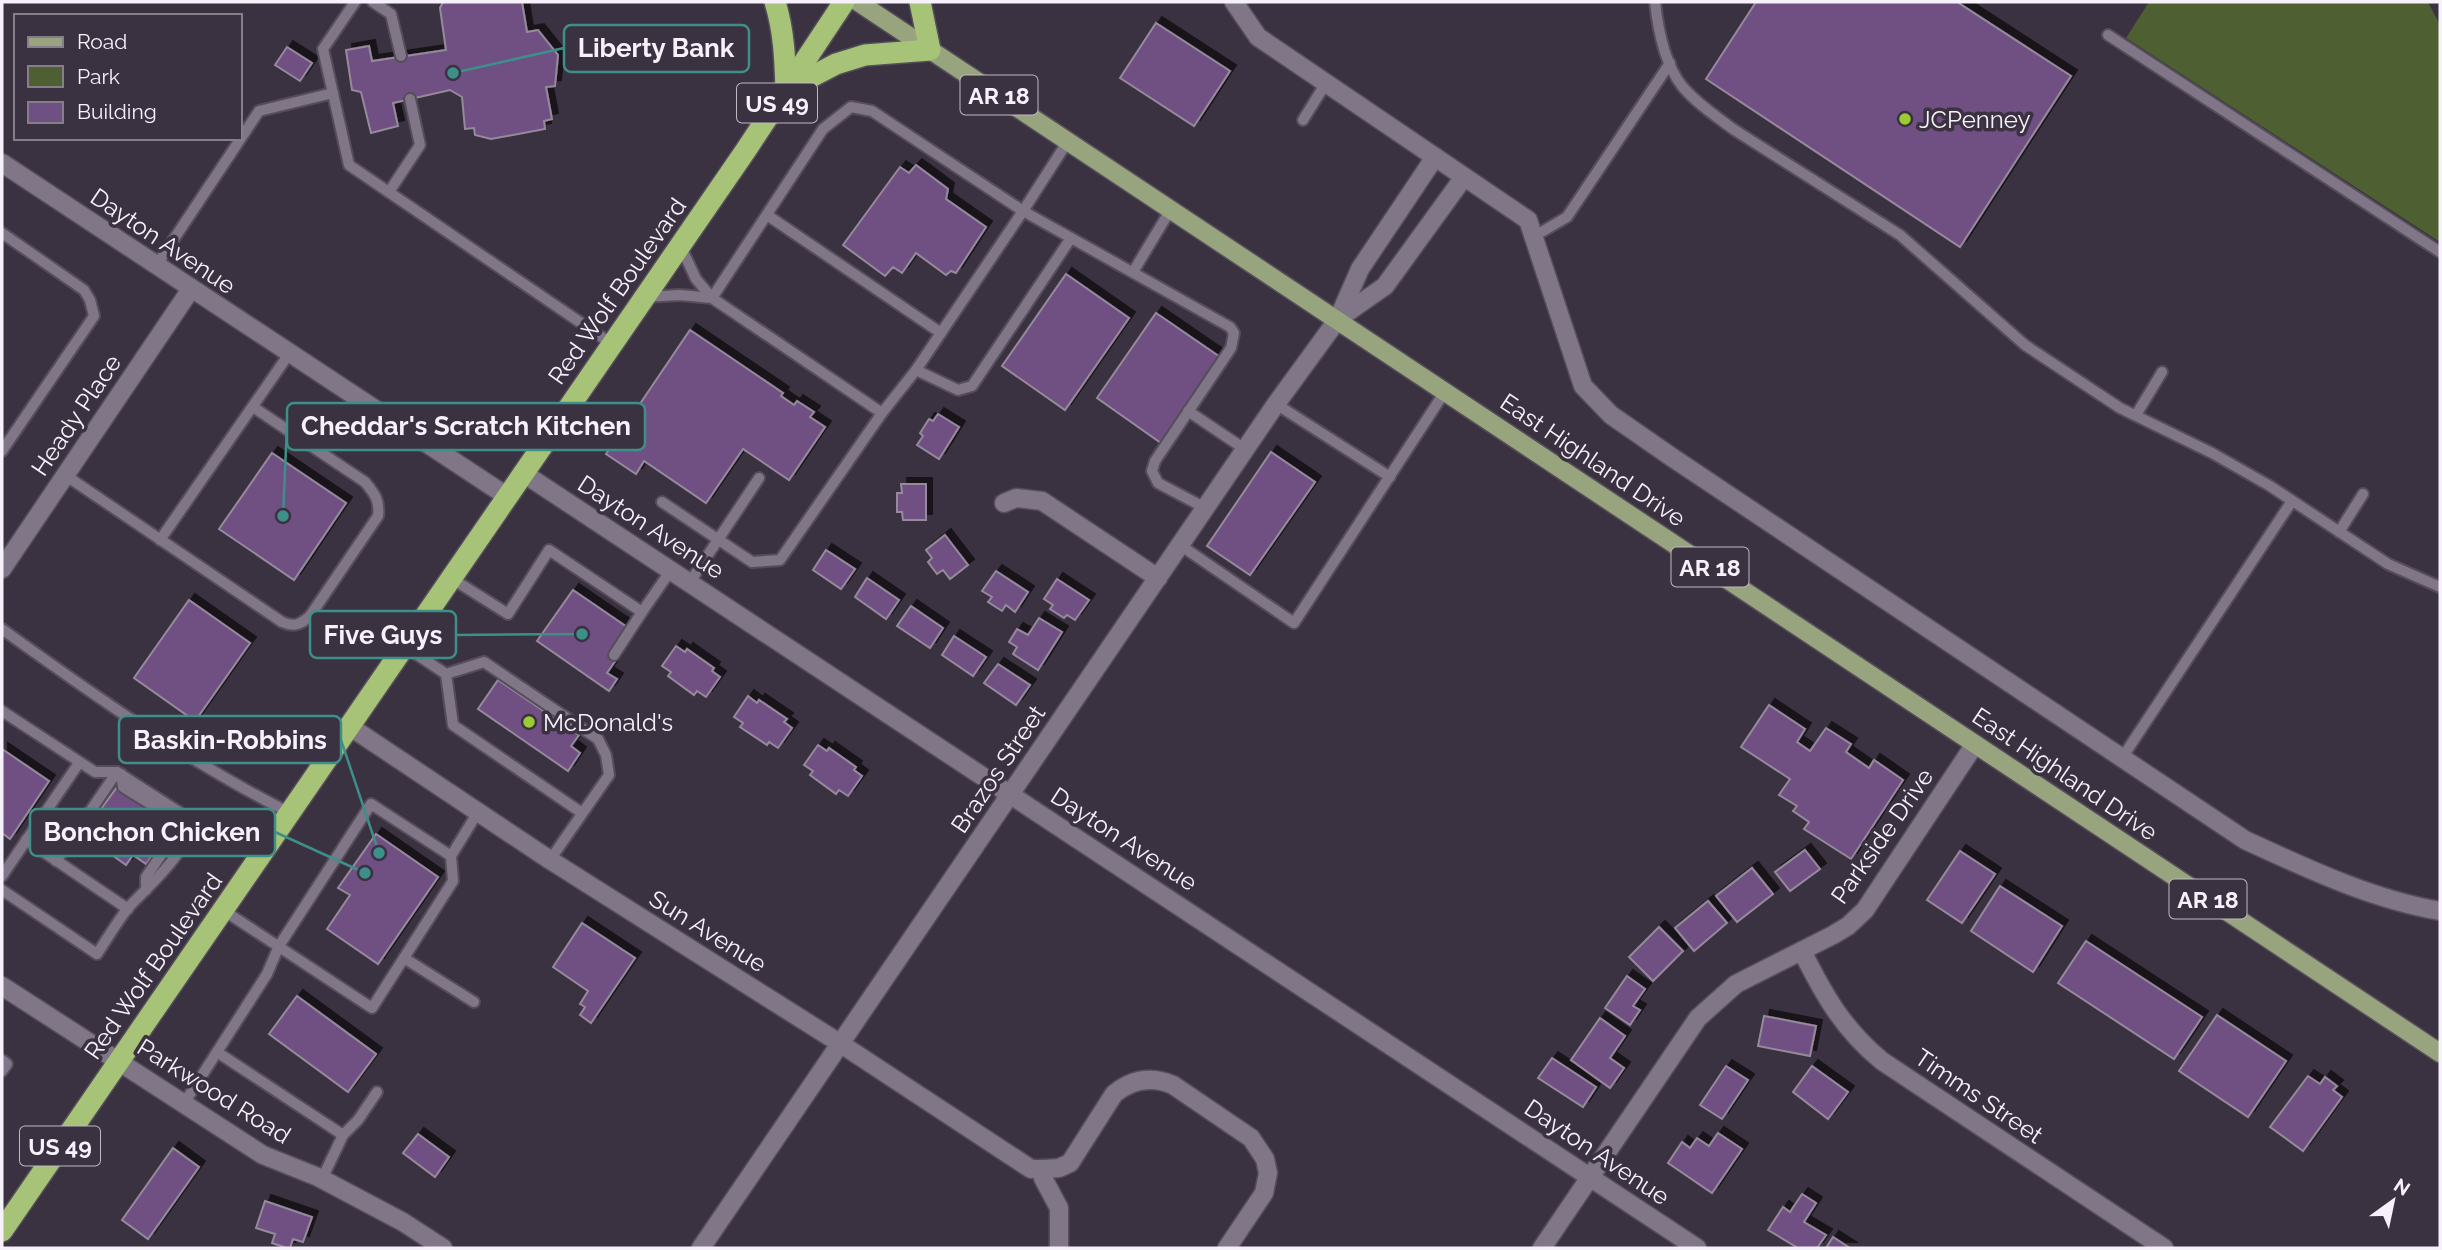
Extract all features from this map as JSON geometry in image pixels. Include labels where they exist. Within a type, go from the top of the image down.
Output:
[{"type":"highway","points":[[775,2],[785,47],[786,90],[836,64],[865,55],[930,50],[920,2]]},
{"type":"highway","name":"Red Wolf Boulevard","points":[[2,1231],[508,497],[844,2]]},
{"type":"main road","name":"East Highland Drive","points":[[858,2],[1446,390],[2440,1053]]},
{"type":"street","points":[[1234,2],[1258,37],[1528,220],[1583,386],[1611,415],[2245,840],[2341,884],[2440,911]]},
{"type":"street","points":[[1338,319],[1360,269],[1435,157]]},
{"type":"street","name":"Dayton Avenue","points":[[2,163],[508,497]]},
{"type":"street","points":[[1338,319],[1385,286],[1464,177]]},
{"type":"street","name":"Heady Place","points":[[2,567],[191,289]]},
{"type":"street","name":"Brazos Street","points":[[701,1248],[1276,404],[1338,319]]},
{"type":"street","name":"Dayton Avenue","points":[[523,473],[1697,1248]]},
{"type":"street","points":[[1004,503],[1016,498],[1042,500],[1158,578]]},
{"type":"street","name":"Sun Avenue","points":[[349,726],[550,860],[841,1044],[1031,1169],[1044,1169]]},
{"type":"street","name":"Parkside Drive","points":[[1542,1248],[1698,1018],[1736,984],[1848,926],[1865,910],[1975,744]]},
{"type":"street","name":"Timms Street","points":[[1802,951],[1828,1001],[1860,1043],[1882,1061],[2164,1248]]},
{"type":"street","name":"Parkwood Road","points":[[2,986],[263,1155],[322,1179],[403,1222],[443,1248]]},
{"type":"street","points":[[1059,1248],[1059,1208],[1043,1178],[1044,1169],[1059,1168],[1070,1163],[1114,1094],[1124,1086],[1142,1080],[1162,1081],[1173,1085],[1251,1138],[1265,1159],[1268,1173],[1264,1193],[1227,1248]]},
{"type":"lane","points":[[355,2],[323,49],[349,165],[612,344]]},
{"type":"lane","points":[[373,2],[391,14],[401,57]]},
{"type":"lane","points":[[1655,2],[1661,41],[1670,63],[1682,85],[1708,110],[1747,138],[1900,235],[2025,345],[2120,408],[2213,453],[2388,564],[2440,587]]},
{"type":"lane","points":[[2108,35],[2440,252]]},
{"type":"lane","points":[[1533,237],[1567,217],[1670,63]]},
{"type":"lane","points":[[1303,120],[1326,83]]},
{"type":"lane","points":[[242,137],[259,111],[333,93]]},
{"type":"lane","points":[[389,192],[420,145],[410,99]]},
{"type":"lane","points":[[712,298],[823,129],[851,107],[872,111],[1024,211],[1230,327],[1234,332],[1231,348],[1155,461],[1152,471],[1158,483],[1205,508]]},
{"type":"lane","points":[[156,266],[240,140]]},
{"type":"lane","points":[[662,502],[752,562],[780,560],[882,413],[916,369],[1024,211],[1068,141]]},
{"type":"lane","points":[[1133,272],[1171,209]]},
{"type":"lane","points":[[767,215],[940,333]]},
{"type":"lane","points":[[2,233],[83,290],[90,300],[94,316],[2,451]]},
{"type":"lane","points":[[916,369],[958,390],[972,386],[1071,238]]},
{"type":"lane","points":[[680,245],[696,279],[712,298],[882,413]]},
{"type":"lane","points":[[645,297],[680,295],[712,298]]},
{"type":"lane","points":[[160,540],[289,354]]},
{"type":"lane","points":[[2136,415],[2162,372]]},
{"type":"lane","points":[[1180,545],[1294,623],[1446,390]]},
{"type":"lane","points":[[1276,404],[1390,477]]},
{"type":"lane","points":[[65,475],[282,622],[292,626],[302,624],[378,516],[379,506],[375,494],[365,482],[253,407]]},
{"type":"lane","points":[[1188,411],[1246,450]]},
{"type":"lane","points":[[690,582],[759,478]]},
{"type":"lane","points":[[2339,532],[2363,494]]},
{"type":"lane","points":[[2122,758],[2292,501]]},
{"type":"lane","points":[[451,578],[508,614],[549,550],[642,612]]},
{"type":"lane","points":[[614,655],[671,570]]},
{"type":"lane","points":[[2,629],[104,702],[199,764],[290,813]]},
{"type":"lane","points":[[404,646],[446,674],[453,725],[582,813]]},
{"type":"lane","points":[[446,674],[484,662],[598,738],[606,755],[609,775],[550,860]]},
{"type":"lane","points":[[2,711],[95,772],[119,773],[179,812],[188,825],[185,841],[155,883],[128,909],[97,954],[2,890]]},
{"type":"lane","points":[[2,876],[79,762]]},
{"type":"lane","points":[[56,861],[119,773]]},
{"type":"lane","points":[[183,1105],[267,974],[279,946],[371,804],[451,856]]},
{"type":"lane","points":[[223,910],[372,1008],[453,881],[451,856],[478,812]]},
{"type":"lane","points":[[26,840],[128,909]]},
{"type":"lane","points":[[404,958],[474,1002]]},
{"type":"lane","points":[[217,1052],[343,1135]]},
{"type":"lane","points":[[2,1060],[7,1064],[2,1071]]},
{"type":"lane","points":[[322,1179],[343,1135],[358,1120],[377,1092]]},
{"type":"green space","points":[[2149,2],[2428,2],[2440,25],[2440,242],[2126,38]]},
{"type":"building","points":[[443,2],[522,2],[527,32],[538,30],[558,55],[555,86],[546,87],[552,119],[544,121],[545,129],[491,139],[475,135],[474,128],[465,129],[462,97],[450,90],[393,103],[398,126],[371,133],[361,92],[352,90],[346,50],[369,46],[372,61],[446,50],[440,8]]},
{"type":"building","name":"JCPenney","points":[[1756,2],[1957,2],[2071,76],[1960,247],[1706,79]]},
{"type":"building","points":[[1156,23],[1230,71],[1194,126],[1120,78]]},
{"type":"building","points":[[287,47],[312,63],[300,81],[275,65]]},
{"type":"building","points":[[916,165],[948,189],[946,199],[986,227],[956,273],[951,271],[946,275],[916,253],[902,273],[893,267],[885,276],[843,245],[900,167],[909,173]]},
{"type":"building","points":[[1066,274],[1129,318],[1065,410],[1002,366]]},
{"type":"building","points":[[1156,313],[1220,357],[1161,443],[1097,398]]},
{"type":"building","points":[[690,330],[783,393],[781,396],[794,405],[797,401],[814,412],[810,417],[825,427],[789,480],[743,449],[706,503],[644,461],[636,474],[606,454]]},
{"type":"building","points":[[938,414],[959,427],[939,459],[917,445],[923,436],[920,433],[929,419],[933,421]]},
{"type":"building","points":[[1271,452],[1315,482],[1250,575],[1207,546]]},
{"type":"building","points":[[272,453],[346,503],[294,580],[219,529]]},
{"type":"building","points":[[901,484],[926,484],[926,520],[903,520],[902,512],[897,512],[897,493],[902,493]]},
{"type":"building","points":[[945,535],[968,565],[950,579],[943,570],[937,574],[928,562],[932,558],[926,550]]},
{"type":"building","points":[[826,550],[855,569],[841,589],[813,570]]},
{"type":"building","points":[[996,571],[1028,592],[1015,612],[1006,605],[1002,611],[988,602],[992,597],[982,591]]},
{"type":"building","points":[[867,578],[899,600],[886,619],[855,597]]},
{"type":"building","points":[[1057,579],[1089,600],[1075,620],[1067,615],[1064,618],[1050,609],[1053,605],[1044,599]]},
{"type":"building","points":[[573,590],[627,627],[608,654],[616,660],[607,673],[617,679],[609,691],[537,641]]},
{"type":"building","points":[[189,600],[250,643],[195,721],[134,678]]},
{"type":"building","points":[[911,606],[943,628],[930,648],[897,626]]},
{"type":"building","points":[[1039,618],[1062,632],[1038,670],[1013,654],[1017,647],[1009,642],[1017,629],[1028,635]]},
{"type":"building","points":[[954,636],[986,657],[973,676],[942,655]]},
{"type":"building","points":[[676,646],[685,652],[687,649],[714,668],[712,671],[720,677],[706,697],[697,691],[694,695],[668,676],[671,672],[662,666]]},
{"type":"building","points":[[998,664],[1030,685],[1016,705],[984,683]]},
{"type":"building","name":"McDonald's","points":[[498,680],[579,735],[571,746],[580,753],[568,771],[478,709]]},
{"type":"building","points":[[748,696],[757,703],[759,700],[787,719],[784,722],[792,728],[778,748],[769,742],[767,745],[740,727],[743,723],[734,717]]},
{"type":"building","points":[[1769,705],[1805,729],[1797,742],[1810,751],[1826,728],[1851,744],[1846,752],[1869,768],[1874,760],[1903,780],[1851,859],[1804,829],[1809,822],[1793,811],[1797,806],[1779,795],[1790,779],[1741,747]]},
{"type":"building","points":[[818,745],[827,751],[829,748],[856,767],[854,770],[862,776],[848,796],[839,790],[836,794],[810,775],[813,771],[804,765]]},
{"type":"building","points":[[2,749],[49,781],[10,839],[2,833]]},
{"type":"building","points":[[117,787],[173,826],[146,864],[133,855],[126,865],[83,834]]},
{"type":"building","points":[[376,834],[438,877],[378,964],[327,929],[350,895],[338,888]]},
{"type":"building","points":[[1805,850],[1820,869],[1790,891],[1775,872]]},
{"type":"building","points":[[1960,851],[1995,874],[1962,923],[1927,900]]},
{"type":"building","points":[[1752,868],[1773,894],[1737,922],[1716,896]]},
{"type":"building","points":[[2000,886],[2062,926],[2033,972],[1971,931]]},
{"type":"building","points":[[1708,901],[1727,923],[1694,951],[1675,928]]},
{"type":"building","points":[[582,923],[635,958],[591,1023],[580,1015],[585,1007],[580,1004],[588,991],[553,967]]},
{"type":"building","points":[[1659,927],[1683,951],[1653,981],[1629,957]]},
{"type":"building","points":[[2086,941],[2202,1017],[2174,1059],[2058,983]]},
{"type":"building","points":[[1627,976],[1645,989],[1633,1006],[1640,1010],[1630,1025],[1605,1008]]},
{"type":"building","points":[[297,996],[376,1054],[348,1092],[269,1034]]},
{"type":"building","points":[[2217,1015],[2286,1061],[2248,1117],[2179,1071]]},
{"type":"building","points":[[1764,1016],[1816,1026],[1810,1056],[1758,1046]]},
{"type":"building","points":[[1600,1018],[1625,1036],[1610,1058],[1624,1068],[1610,1088],[1571,1060]]},
{"type":"building","points":[[1552,1058],[1596,1087],[1583,1107],[1538,1078]]},
{"type":"building","points":[[1726,1066],[1748,1080],[1722,1119],[1700,1105]]},
{"type":"building","points":[[1812,1066],[1848,1092],[1828,1119],[1793,1092]]},
{"type":"building","points":[[2308,1076],[2320,1084],[2325,1077],[2337,1086],[2333,1090],[2342,1097],[2303,1151],[2270,1127]]},
{"type":"building","points":[[1718,1133],[1742,1149],[1712,1193],[1668,1163],[1682,1142],[1690,1148],[1697,1138],[1709,1146]]},
{"type":"building","points":[[418,1134],[449,1157],[435,1177],[403,1153]]},
{"type":"building","points":[[173,1148],[199,1167],[148,1239],[122,1220]]},
{"type":"building","points":[[1802,1194],[1816,1203],[1804,1222],[1826,1235],[1817,1248],[1798,1248],[1768,1230],[1783,1207],[1790,1212]]},
{"type":"building","points":[[265,1201],[312,1217],[303,1242],[293,1239],[290,1248],[287,1248],[272,1243],[275,1234],[256,1228]]},
{"type":"building","points":[[1833,1237],[1850,1248],[1826,1248]]},
{"type":"place","name":"Liberty Bank","points":[[453,73]]},
{"type":"place","name":"JCPenney","points":[[1905,119]]},
{"type":"place","name":"Cheddar's Scratch Kitchen","points":[[283,516]]},
{"type":"place","name":"Five Guys","points":[[582,634]]},
{"type":"place","name":"McDonald's","points":[[529,722]]},
{"type":"place","name":"Baskin-Robbins","points":[[379,853]]},
{"type":"place","name":"Bonchon Chicken","points":[[365,873]]}]
